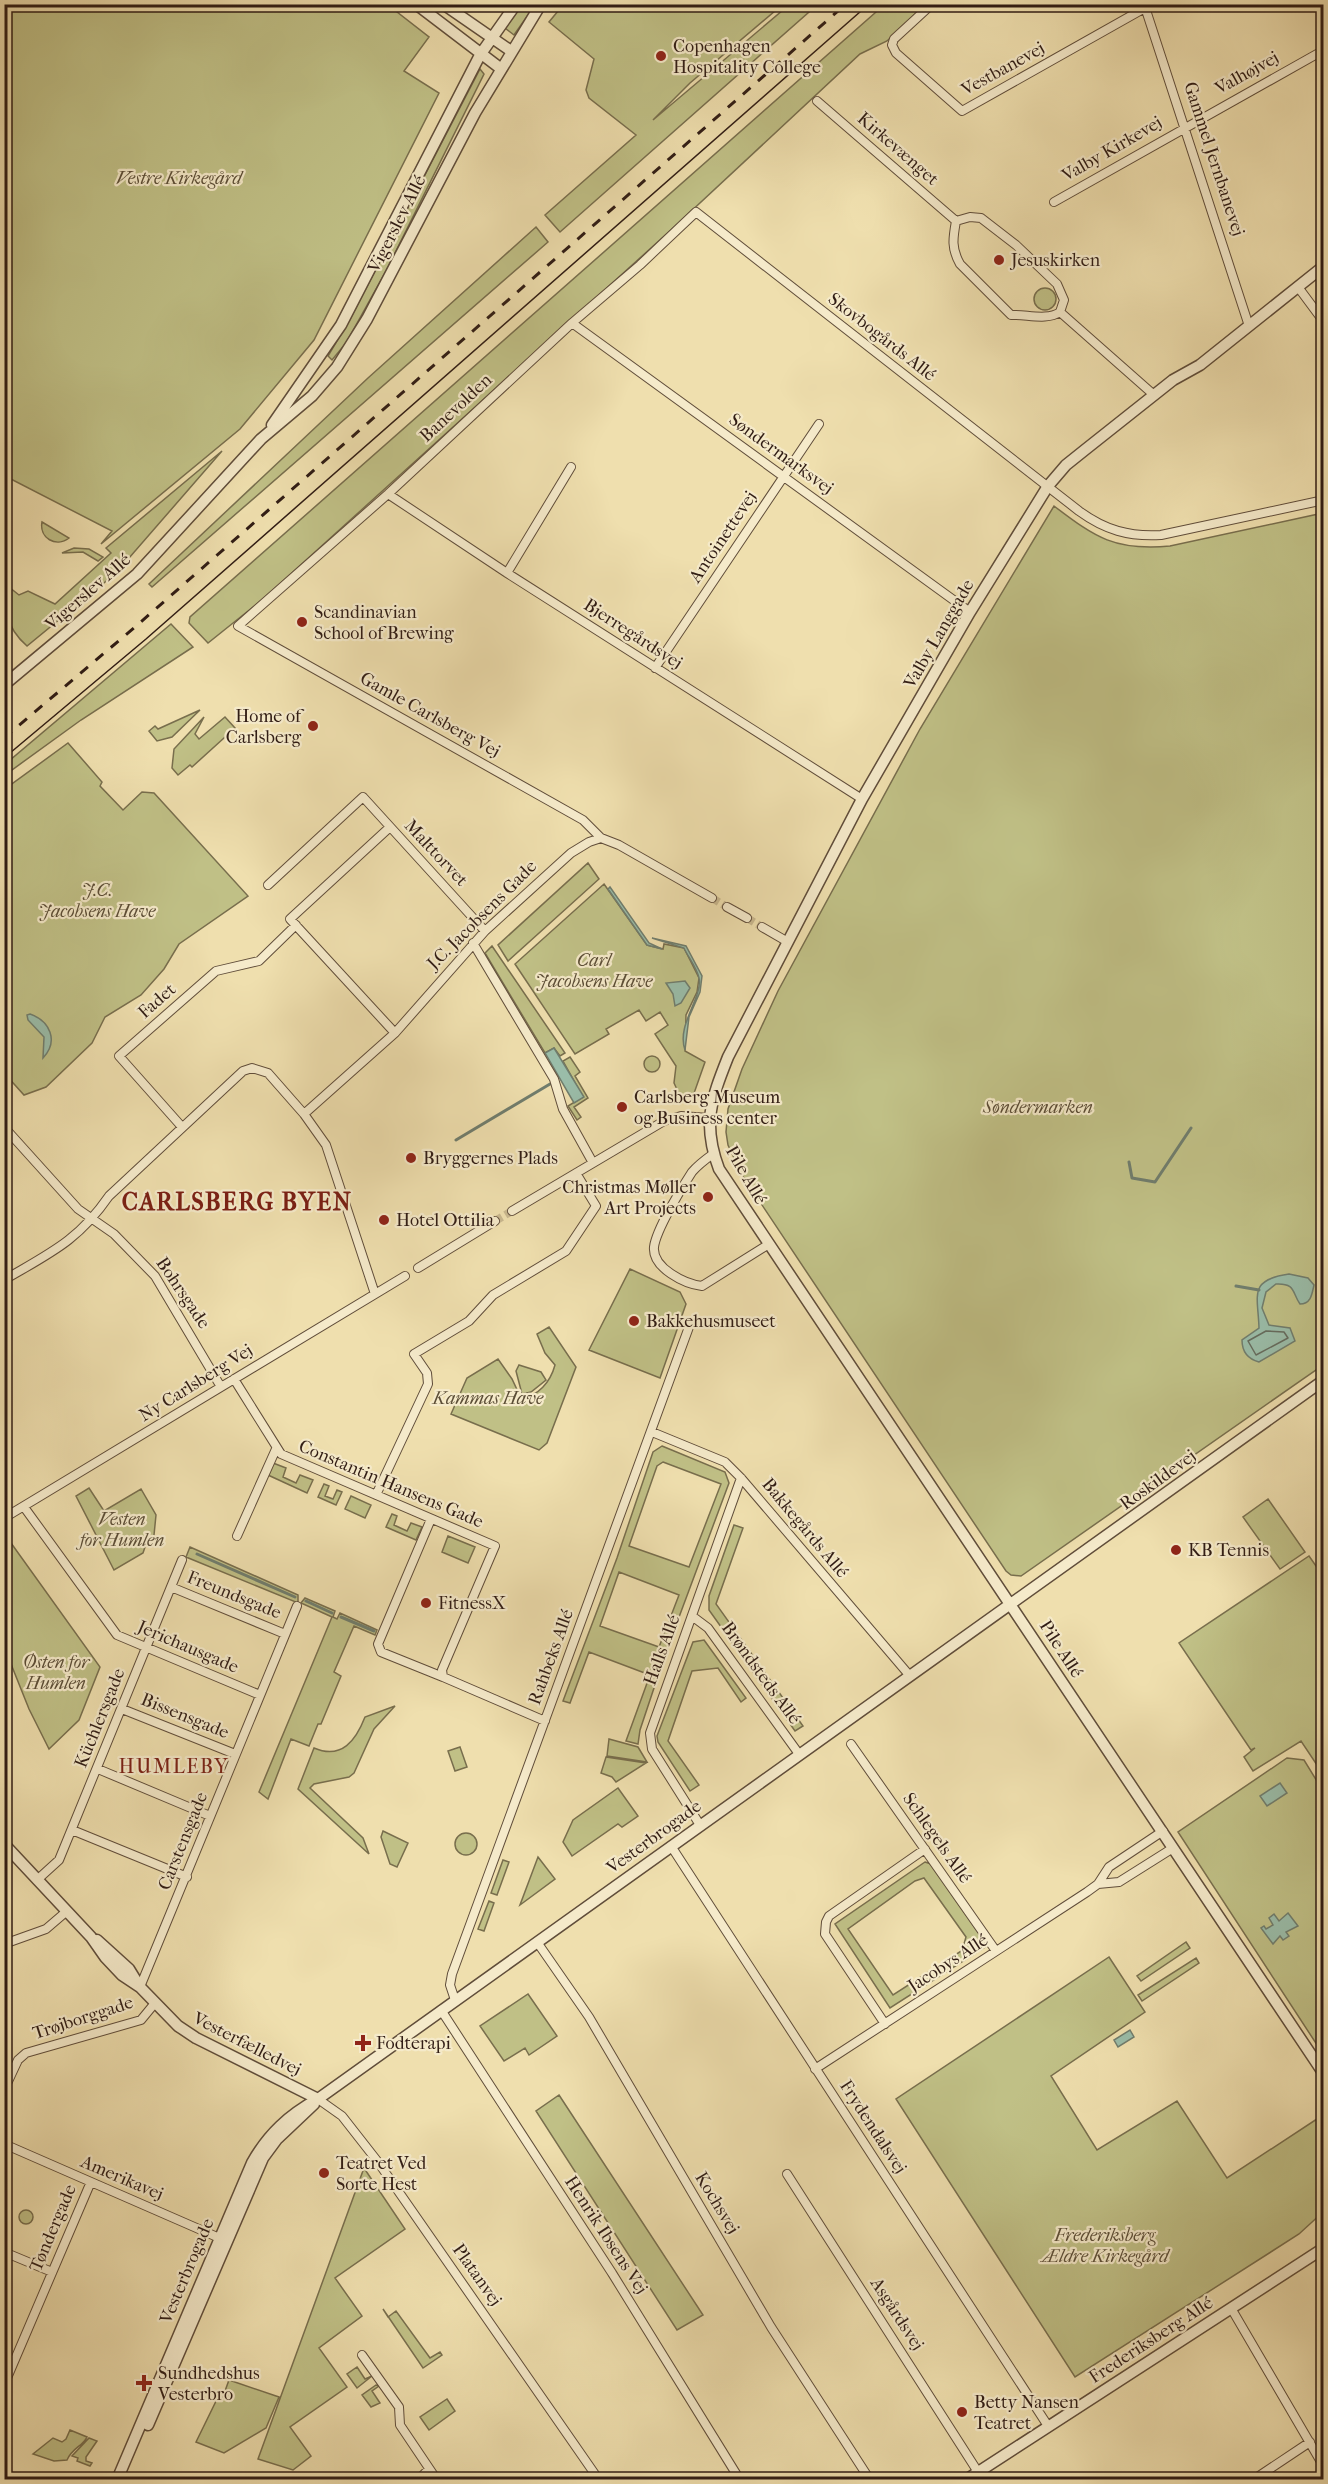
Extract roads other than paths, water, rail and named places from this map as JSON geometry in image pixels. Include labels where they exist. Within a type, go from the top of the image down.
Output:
[{"type":"street","points":[[416,4],[480,55],[501,68]]},
{"type":"street","points":[[443,4],[511,51]]},
{"type":"street","name":"Vigerslev Allé","points":[[261,439],[341,325],[480,55],[490,37],[516,4]]},
{"type":"street","name":"Vigerslev Allé","points":[[4,685],[136,574],[261,439],[318,390],[354,342],[439,178],[501,68],[541,4]]},
{"type":"street","name":"Vestbanevej","points":[[932,4],[894,39],[892,45],[896,53],[962,111],[1147,6]]},
{"type":"street","name":"Gammel Jernbanevej","points":[[1147,6],[1249,326]]},
{"type":"street","name":"Valhøjvej","points":[[1186,126],[1323,50]]},
{"type":"street","name":"Kirkevænget","points":[[817,101],[957,221]]},
{"type":"street","name":"Valby Kirkevej","points":[[1054,202],[1186,126]]},
{"type":"street","name":"Banevolden","points":[[238,626],[388,494],[572,323],[640,265],[696,212]]},
{"type":"street","name":"Skovbogårds Allé","points":[[696,212],[1078,511],[1107,529],[1143,536],[1179,532],[1323,501]]},
{"type":"street","points":[[970,217],[981,219],[1016,245],[1061,289],[1064,300],[1060,312],[1048,317],[1030,314],[1011,315],[960,264],[954,253],[952,242],[957,221],[970,217]]},
{"type":"street","name":"Valby Langgade","points":[[709,1118],[715,1091],[728,1057],[862,799],[970,612],[1048,486],[1066,465],[1154,395],[1200,364],[1323,266]]},
{"type":"street","points":[[1298,287],[1323,322]]},
{"type":"street","points":[[1060,312],[1154,395]]},
{"type":"street","name":"Søndermarksvej","points":[[572,323],[970,612]]},
{"type":"street","name":"Antoinettevej","points":[[655,668],[819,424]]},
{"type":"street","points":[[507,573],[571,466]]},
{"type":"street","name":"Bjerregårdsvej","points":[[388,494],[507,573],[862,799]]},
{"type":"street","name":"Gamle Carlsberg Vej","points":[[238,626],[583,820],[601,838]]},
{"type":"street","name":"Malttorvet","points":[[268,885],[363,797],[485,931]]},
{"type":"street","name":"Fadet","points":[[182,1127],[119,1056],[216,971],[259,961],[293,922],[390,826]]},
{"type":"street","points":[[601,838],[620,845],[712,898]]},
{"type":"street","name":"J.C. Jacobsens Gade","points":[[304,1114],[395,1033],[485,931],[571,853],[588,842],[601,838]]},
{"type":"street","points":[[727,907],[747,918]]},
{"type":"street","points":[[293,922],[395,1033]]},
{"type":"street","points":[[762,927],[788,942]]},
{"type":"street","points":[[473,943],[554,1079],[563,1109],[593,1163]]},
{"type":"street","points":[[4,1280],[74,1238],[93,1219],[109,1196],[243,1071],[252,1068],[268,1073],[304,1114],[326,1145],[375,1294]]},
{"type":"street","points":[[512,1211],[673,1118],[709,1118]]},
{"type":"street","name":"Pile Allé","points":[[709,1118],[713,1154],[720,1169],[1323,2074]]},
{"type":"street","name":"Bohrsgade","points":[[4,1126],[78,1209],[127,1246],[155,1276],[222,1387]]},
{"type":"street","points":[[713,1154],[691,1174],[659,1234],[654,1248],[659,1263],[669,1272],[702,1286],[769,1244]]},
{"type":"street","points":[[376,1495],[428,1384],[427,1373],[414,1353],[469,1321],[493,1295],[566,1251],[596,1206],[576,1173]]},
{"type":"street","points":[[418,1268],[495,1221]]},
{"type":"street","name":"Ny Carlsberg Vej","points":[[4,1518],[405,1276]]},
{"type":"street","name":"Rahbeks Allé","points":[[455,2000],[450,1985],[452,1974],[689,1327]]},
{"type":"street","name":"Constantin Hansens Gade","points":[[234,1379],[281,1454],[495,1546],[442,1670],[442,1677]]},
{"type":"street","name":"Roskildevej","points":[[1011,1604],[1323,1380]]},
{"type":"street","name":"Bakkegårds Allé","points":[[652,1432],[725,1462],[910,1676]]},
{"type":"street","name":"Constantin Hansens Gade","points":[[237,1536],[276,1449]]},
{"type":"street","name":"Halls Allé","points":[[700,1825],[652,1749],[650,1733],[741,1478]]},
{"type":"street","name":"Jerichausgade","points":[[24,1507],[117,1635],[260,1695]]},
{"type":"street","points":[[431,1519],[378,1644],[381,1652],[545,1721]]},
{"type":"street","name":"Küchlersgade","points":[[37,1880],[59,1860],[182,1560]]},
{"type":"street","name":"Freundsgade","points":[[171,1587],[285,1634]]},
{"type":"street","name":"Vesterbrogade","points":[[125,2480],[262,2145],[287,2118],[318,2099],[1011,1604]]},
{"type":"street","name":"Carstensgade","points":[[140,1988],[297,1606]]},
{"type":"street","name":"Brøndsteds Allé","points":[[692,1616],[708,1628],[799,1755]]},
{"type":"street","name":"Bissensgade","points":[[122,1709],[236,1754]]},
{"type":"street","name":"Schlegels Allé","points":[[851,1744],[996,1951]]},
{"type":"street","points":[[98,1769],[210,1816]]},
{"type":"street","points":[[72,1830],[187,1877]]},
{"type":"street","name":"Jacobys Allé","points":[[815,2069],[1098,1884],[1109,1868],[1163,1831]]},
{"type":"street","name":"Vesterfælledvej","points":[[4,1844],[91,1937],[110,1963],[190,2035],[318,2099]]},
{"type":"street","name":"Frydendalsvej","points":[[671,1846],[1048,2426]]},
{"type":"street","name":"Jacobys Allé","points":[[1098,1884],[1119,1882],[1173,1848]]},
{"type":"street","points":[[885,2024],[825,1934],[826,1922],[829,1916],[925,1849]]},
{"type":"street","points":[[4,1944],[46,1929],[67,1911]]},
{"type":"street","name":"Kochsvej","points":[[537,1942],[591,2020],[771,2327],[870,2480]]},
{"type":"street","name":"Trøjborggade","points":[[4,2090],[18,2060],[26,2053],[141,2019],[155,2003]]},
{"type":"street","name":"Henrik Ibsens Vej","points":[[441,2010],[612,2273],[740,2480]]},
{"type":"street","name":"Platanvej","points":[[318,2099],[339,2112],[378,2162],[599,2480]]},
{"type":"street","name":"Amerikavej","points":[[4,2144],[90,2184],[223,2239]]},
{"type":"street","name":"Asgårdsvej","points":[[787,2174],[978,2472]]},
{"type":"street","name":"Tøndergade","points":[[4,2385],[90,2184]]},
{"type":"street","name":"Vesterbrogade","points":[[117,2480],[223,2239]]},
{"type":"street","name":"Frederiksberg Allé","points":[[966,2480],[1323,2248]]},
{"type":"street","points":[[4,2252],[52,2272]]},
{"type":"street","points":[[1231,2308],[1323,2468]]},
{"type":"street","points":[[362,2355],[399,2407],[400,2425],[437,2480]]},
{"type":"street","points":[[4,2359],[14,2363]]},
{"type":"street","points":[[1253,2480],[1310,2442]]},
{"type":"street","points":[[418,2480],[429,2469]]},
{"type":"street","points":[[4,2474],[21,2480]]},
{"type":"water","points":[[610,887],[649,943],[662,949],[647,945],[608,889]]},
{"type":"water","points":[[652,938],[686,946],[702,976],[700,992],[689,1017],[685,1050],[684,1031],[699,986],[698,974],[684,948]]},
{"type":"water","points":[[685,981],[690,988],[681,1003],[675,1006],[673,994],[666,983]]},
{"type":"water","points":[[30,1014],[43,1021],[50,1032],[51,1045],[43,1058],[44,1037],[28,1020],[27,1015]]},
{"type":"water","points":[[554,1048],[584,1097],[574,1103],[545,1053]]},
{"type":"water","points":[[1289,1274],[1308,1278],[1314,1285],[1309,1300],[1300,1304],[1290,1287],[1276,1284],[1266,1292],[1262,1308],[1269,1325],[1290,1328],[1295,1341],[1259,1362],[1255,1361],[1246,1354],[1242,1340],[1259,1328],[1258,1291],[1267,1280]]},
{"type":"water","points":[[1280,1783],[1287,1793],[1267,1806],[1260,1796]]},
{"type":"water","points":[[1288,1913],[1298,1926],[1286,1932],[1289,1936],[1283,1940],[1280,1936],[1273,1944],[1261,1928],[1264,1926],[1266,1929],[1273,1925],[1269,1918],[1274,1914],[1279,1921]]},
{"type":"water","points":[[1130,2030],[1134,2037],[1118,2047],[1114,2040]]},
{"type":"waterway","points":[[456,1140],[550,1084]]},
{"type":"waterway","points":[[1129,1162],[1132,1178],[1155,1182],[1191,1128]]},
{"type":"waterway","points":[[1236,1286],[1259,1290]]},
{"type":"waterway","points":[[197,1554],[295,1597]]},
{"type":"waterway","points":[[306,1601],[332,1613]]},
{"type":"waterway","points":[[341,1617],[374,1631]]},
{"type":"tunnel","points":[[712,898],[727,907]]},
{"type":"tunnel","points":[[747,918],[762,927]]},
{"type":"tunnel","points":[[495,1221],[512,1211]]},
{"type":"tram line","points":[[4,758],[146,639],[869,4]]},
{"type":"railway","points":[[4,738],[135,627],[846,4]]},
{"type":"place","name":"Copenhagen Hospitality College","points":[[661,56]]},
{"type":"place","name":"Jesuskirken","points":[[999,260]]},
{"type":"place","name":"Scandinavian School of Brewing","points":[[302,622]]},
{"type":"place","name":"Home of Carlsberg","points":[[313,726]]},
{"type":"place","name":"Carlsberg Museum og Business center","points":[[622,1107]]},
{"type":"place","name":"Bryggernes Plads","points":[[411,1158]]},
{"type":"place","name":"Christmas Møller Art Projects","points":[[708,1197]]},
{"type":"place","name":"Hotel Ottilia","points":[[384,1220]]},
{"type":"place","name":"Bakkehusmuseet","points":[[634,1321]]},
{"type":"place","name":"KB Tennis","points":[[1176,1550]]},
{"type":"place","name":"FitnessX","points":[[426,1603]]},
{"type":"place","name":"Fodterapi","points":[[363,2043]]},
{"type":"place","name":"Teatret Ved Sorte Hest","points":[[324,2173]]},
{"type":"place","name":"Sundhedshus Vesterbro","points":[[144,2383]]},
{"type":"place","name":"Betty Nansen Teatret","points":[[962,2412]]},
{"type":"district","name":"CARLSBERG BYEN","points":[[237,1202]]},
{"type":"district","name":"HUMLEBY","points":[[174,1766]]},
{"type":"park label","name":"Vestre Kirkegård","points":[[179,178]]},
{"type":"park label","name":"J.C. Jacobsens Have","points":[[97,900]]},
{"type":"park label","name":"Carl Jacobsens Have","points":[[594,970]]},
{"type":"park label","name":"Søndermarken","points":[[1038,1107]]},
{"type":"park label","name":"Kammas Have","points":[[488,1398]]},
{"type":"park label","name":"Vesten for Humlen","points":[[122,1529]]},
{"type":"park label","name":"Østen for Humlen","points":[[56,1672]]},
{"type":"park label","name":"Frederiksberg Ældre Kirkegård","points":[[1105,2245]]}]
